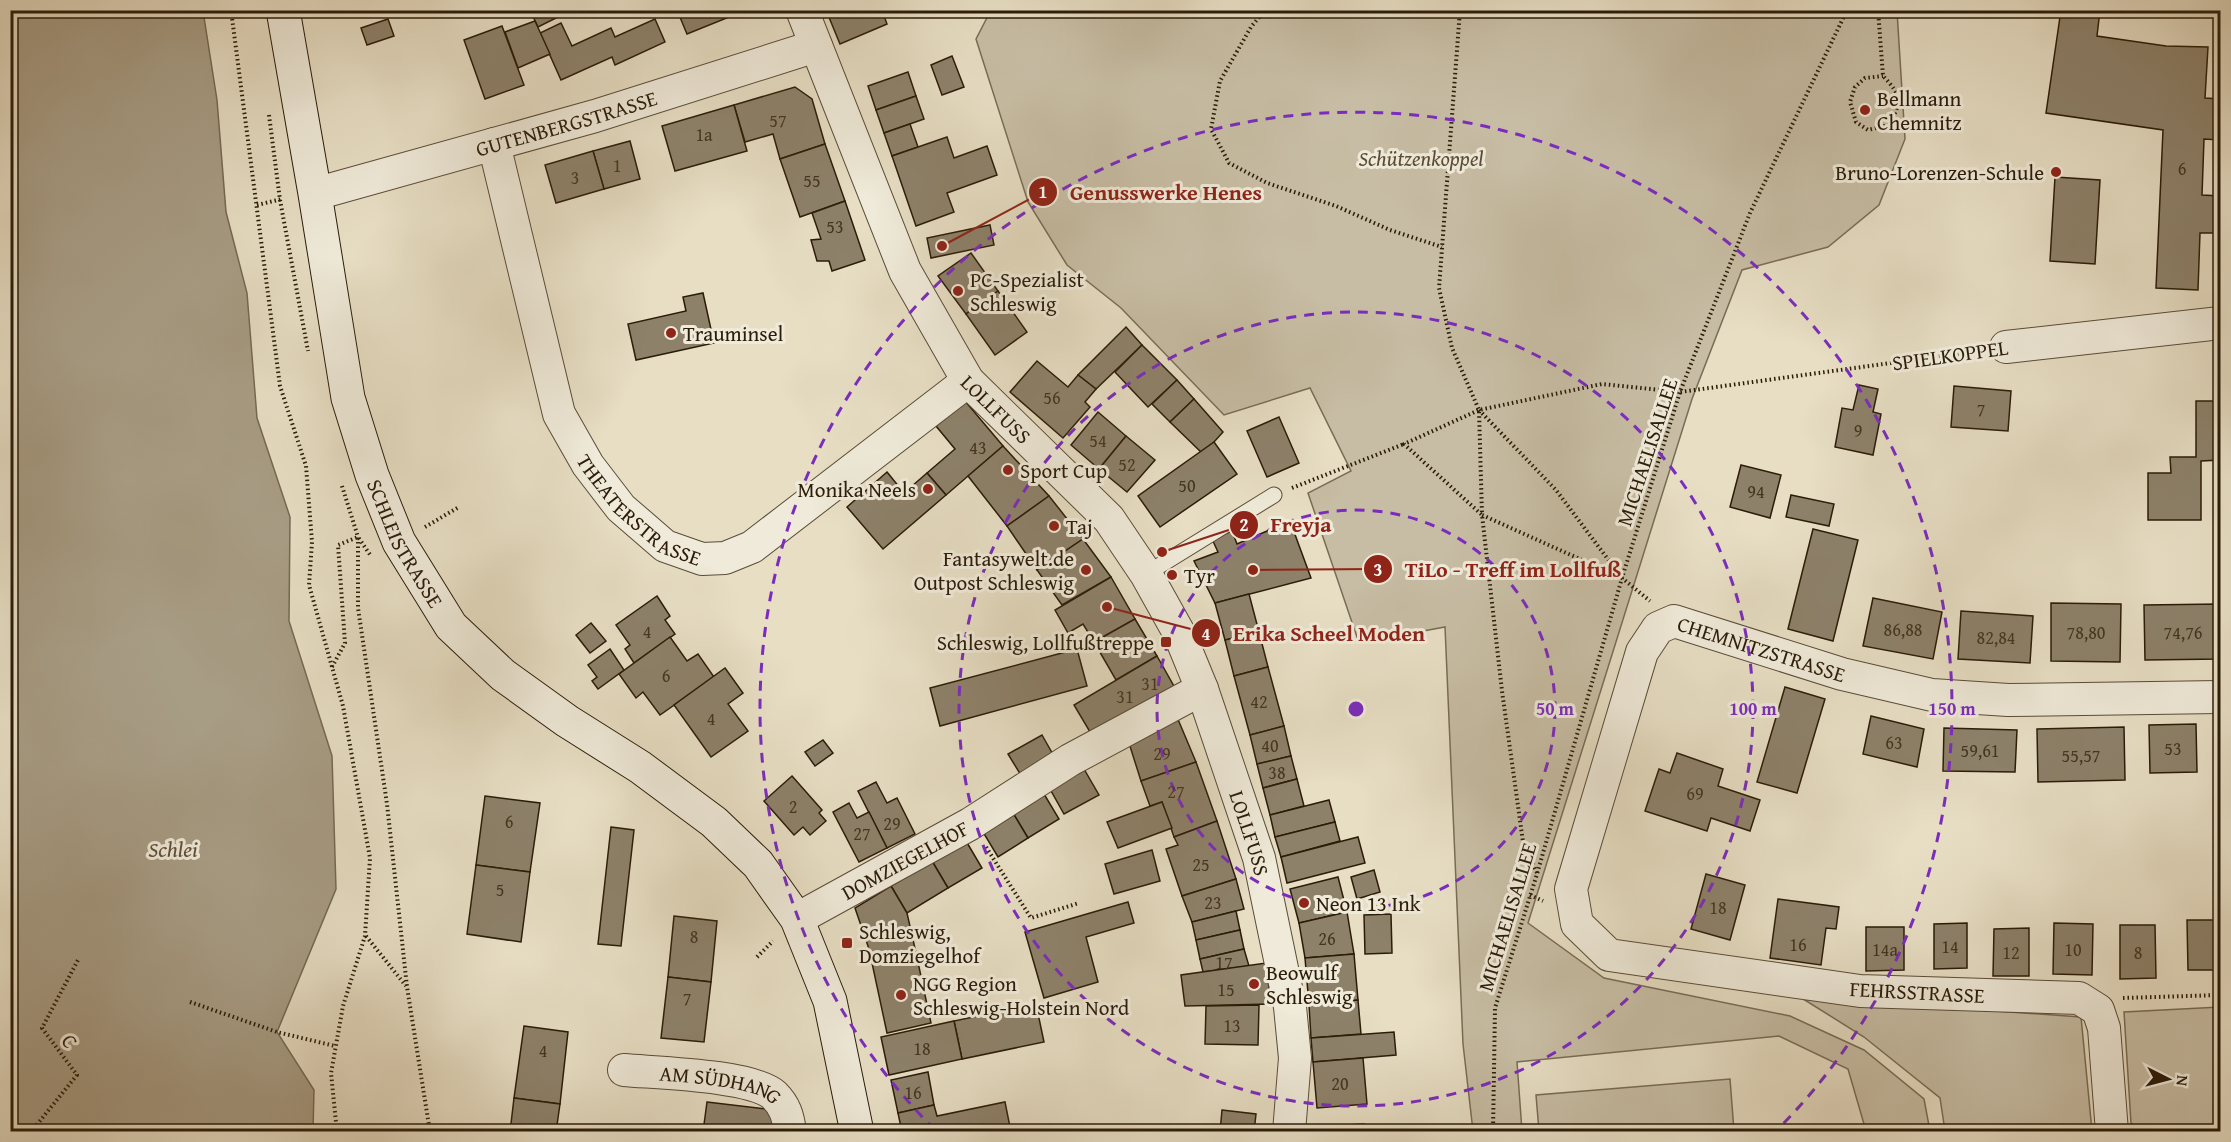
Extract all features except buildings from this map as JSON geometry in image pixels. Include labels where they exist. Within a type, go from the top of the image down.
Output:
[{"type":"street","name":"SCHLEISTRASSE","points":[[283,10],[348,398],[372,475],[399,542],[452,626],[503,675],[567,721],[640,767],[714,822],[758,864],[797,919]]},
{"type":"street","name":"LOLLFUSS","points":[[802,10],[905,271],[968,381],[1109,519],[1146,574],[1179,633],[1202,689],[1259,858],[1290,1006],[1295,1058],[1289,1131]]},
{"type":"street","name":"GUTENBERGSTRASSE","points":[[315,194],[595,116],[816,46]]},
{"type":"street","name":"THEATERSTRASSE","points":[[495,144],[559,414],[588,465],[621,508],[665,546],[702,559],[724,558],[752,547],[968,381]]},
{"type":"street","name":"SPIELKOPPEL","points":[[2006,347],[2220,323]]},
{"type":"street","name":"CHEMNITZSTRASSE","points":[[1609,955],[1577,924],[1571,888],[1642,652],[1658,628],[1674,621],[1842,674],[1932,695],[2008,700],[2220,697]]},
{"type":"street","name":"DOMZIEGELHOF","points":[[797,919],[970,824],[1070,759],[1202,689]]},
{"type":"street","points":[[797,919],[830,1001],[857,1131]]},
{"type":"street","name":"FEHRSSTRASSE","points":[[1609,955],[1860,991],[2079,998],[2098,1010]]},
{"type":"street","points":[[2098,1010],[2104,1028],[2112,1131]]},
{"type":"street","name":"AM SÜDHANG","points":[[624,1070],[742,1080],[772,1094],[788,1112],[790,1131]]},
{"type":"lane","points":[[1146,574],[1274,495]]},
{"type":"path","points":[[231,10],[280,386],[306,466],[312,542],[309,585],[343,706],[370,858],[366,936],[343,1006],[331,1073],[337,1131]]},
{"type":"path","points":[[1265,10],[1251,27],[1220,81],[1210,129],[1229,162],[1267,183],[1336,206],[1390,230],[1442,247]]},
{"type":"path","points":[[1460,10],[1439,288],[1452,348],[1479,410],[1556,490],[1622,578]]},
{"type":"path","name":"MICHAELISALLEE","points":[[1493,1131],[1495,1008],[1537,874],[1622,578],[1680,392],[1750,213],[1847,10]]},
{"type":"path","points":[[1878,10],[1882,76],[1897,91],[1898,108],[1889,125],[1868,130],[1856,122],[1850,102],[1855,87],[1866,78],[1882,76]]},
{"type":"path","points":[[257,205],[280,200],[309,358]]},
{"type":"path","name":"SPIELKOPPEL","points":[[1274,495],[1404,444],[1479,410],[1602,384],[1680,392],[2006,347]]},
{"type":"path","points":[[1479,410],[1482,515],[1502,691],[1523,842],[1537,874]]},
{"type":"path","points":[[1404,444],[1482,515],[1622,578]]},
{"type":"path","points":[[342,484],[357,537],[358,608],[387,804],[407,987],[430,1131]]},
{"type":"path","points":[[434,521],[459,507]]},
{"type":"path","points":[[332,667],[345,643],[338,545],[357,537]]},
{"type":"path","points":[[357,537],[371,556]]},
{"type":"path","points":[[970,824],[1031,918],[1079,903]]},
{"type":"path","points":[[366,936],[407,987]]},
{"type":"path","name":"C","points":[[31,1131],[77,1075],[42,1028],[78,960]]},
{"type":"path","points":[[2098,1010],[2115,999],[2220,995]]},
{"type":"path","points":[[190,1002],[277,1032],[336,1047]]},
{"type":"green space","name":"Schützenkoppel","points":[[991,10],[1897,11],[1905,139],[1879,205],[1828,247],[1742,270],[1692,399],[1528,923],[1604,978],[1790,1016],[1864,1050],[1924,1099],[1930,1131],[1866,1131],[1848,1069],[1779,1036],[1517,1062],[1522,1131],[1473,1131],[1463,1044],[1445,627],[1359,643],[1308,493],[1351,471],[1310,388],[1224,415],[1121,308],[1067,265],[1028,202],[976,39]]},
{"type":"green space","points":[[1800,997],[2081,1017],[2092,1131],[1945,1131],[1940,1098],[1864,1037]]},
{"type":"green space","points":[[2220,1007],[2220,1131],[2140,1131],[2131,1123],[2124,1012]]},
{"type":"green space","points":[[1730,1079],[1734,1131],[1539,1131],[1536,1095]]},
{"type":"water","name":"Schlei","points":[[10,11],[203,11],[217,100],[226,212],[247,293],[257,418],[290,517],[289,621],[332,756],[336,889],[277,1032],[314,1090],[313,1131],[11,1131]]},
{"type":"place","name":"Bellmann Chemnitz","points":[[1865,110]]},
{"type":"place","name":"Bruno-Lorenzen-Schule","points":[[2056,172]]},
{"type":"place","name":"Genusswerke Henes","points":[[942,246]]},
{"type":"place","name":"PC-Spezialist Schleswig","points":[[958,291]]},
{"type":"place","name":"Trauminsel","points":[[671,333]]},
{"type":"place","name":"Sport Cup","points":[[1008,470]]},
{"type":"place","name":"Monika Neels","points":[[928,489]]},
{"type":"place","name":"Taj","points":[[1054,526]]},
{"type":"place","name":"Freyja","points":[[1162,552]]},
{"type":"place","name":"Fantasywelt.de Outpost Schleswig","points":[[1086,570]]},
{"type":"place","name":"TiLo - Treff im Lollfuß","points":[[1253,570]]},
{"type":"place","name":"Tyr","points":[[1172,575]]},
{"type":"place","name":"Erika Scheel Moden","points":[[1107,607]]},
{"type":"place","name":"Schleswig, Lollfußtreppe","points":[[1166,642]]},
{"type":"place","name":"Neon 13 Ink","points":[[1304,903]]},
{"type":"place","name":"Schleswig, Domziegelhof","points":[[847,943]]},
{"type":"place","name":"Beowulf Schleswig","points":[[1254,984]]},
{"type":"place","name":"NGG Region Schleswig-Holstein Nord","points":[[901,995]]}]
